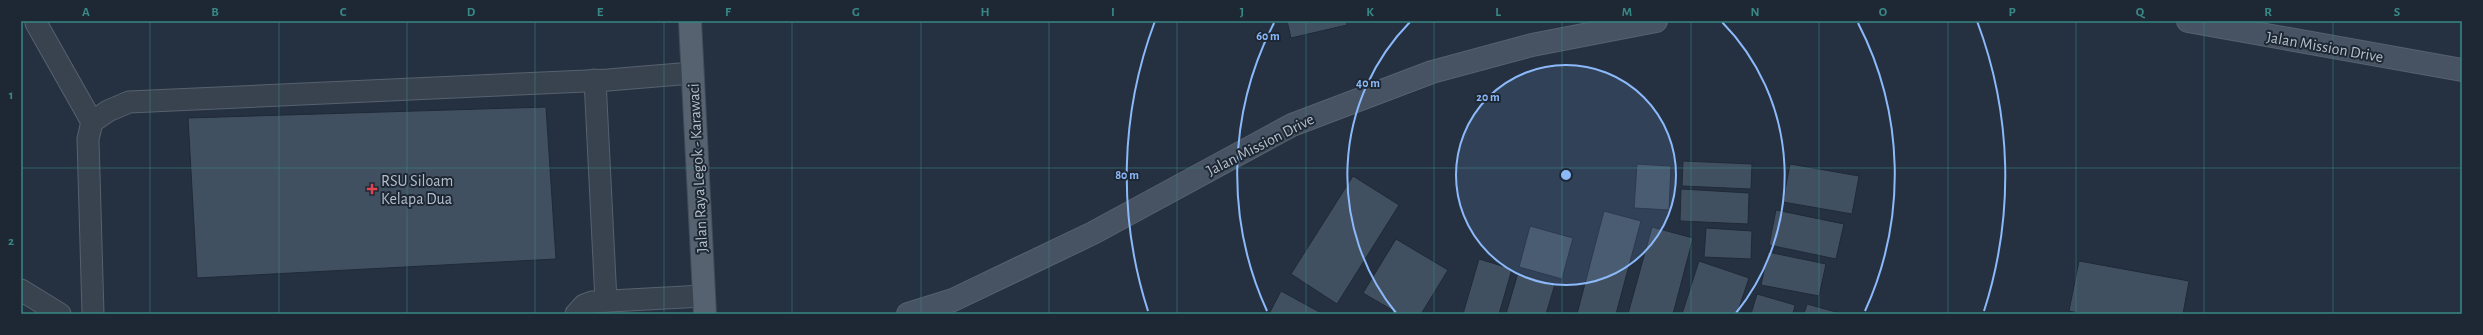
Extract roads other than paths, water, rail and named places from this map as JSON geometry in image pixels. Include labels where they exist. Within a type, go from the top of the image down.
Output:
[{"type":"main road","name":"Jalan Raya Legok - Karawaci","points":[[690,21],[704,305]]},
{"type":"street","name":"Jalan Mission Drive","points":[[908,314],[953,300],[1093,233],[1292,125],[1432,72],[1532,45],[1656,21]]},
{"type":"street","name":"Jalan Mission Drive","points":[[2188,21],[2462,70]]},
{"type":"lane","points":[[33,22],[92,122]]},
{"type":"lane","points":[[93,314],[88,139],[92,122],[108,111],[129,102],[595,80],[692,73]]},
{"type":"lane","points":[[595,80],[606,301]]},
{"type":"lane","points":[[21,290],[60,314]]},
{"type":"lane","points":[[576,314],[584,305],[606,301],[704,305]]},
{"type":"place","name":"RSU Siloam Kelapa Dua","points":[[372,189]]}]
